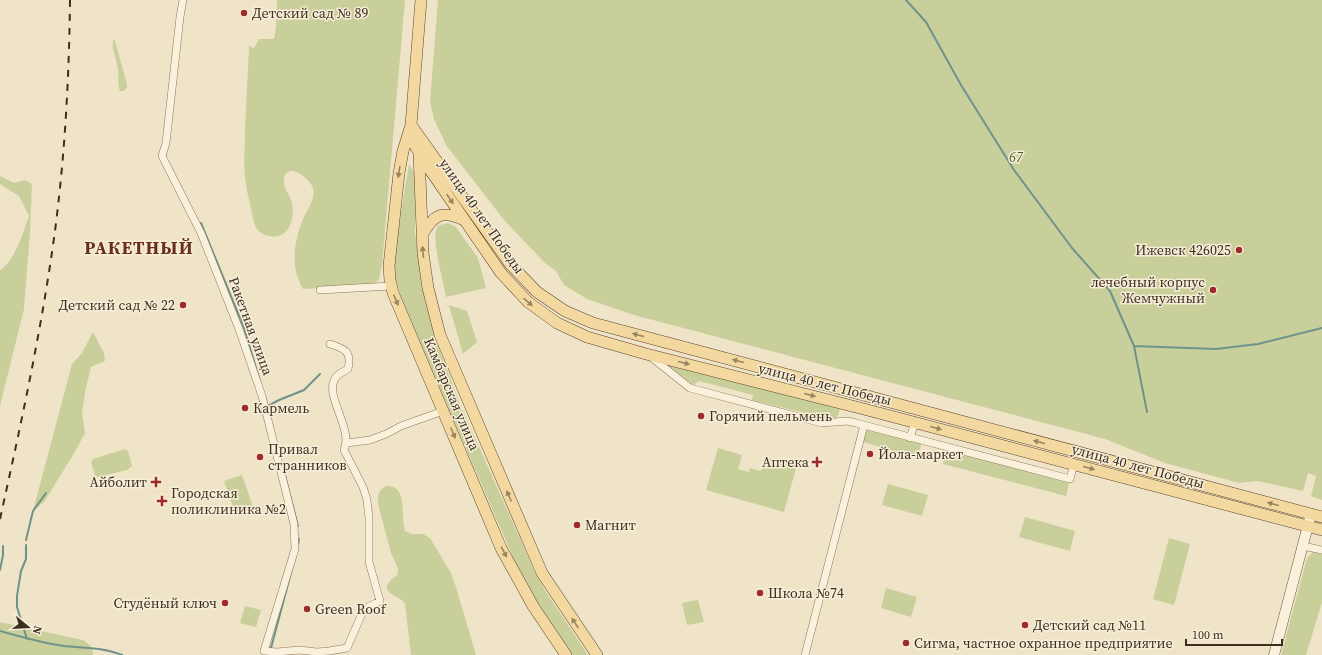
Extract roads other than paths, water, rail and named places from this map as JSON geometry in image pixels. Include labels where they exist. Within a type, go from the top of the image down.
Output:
[{"type":"main road","name":"Камбарская улица","points":[[421,0],[412,131],[399,173],[389,266],[391,286],[501,548],[533,606],[566,655]]},
{"type":"main road","name":"улица 40 лет Победы","points":[[412,131],[419,152],[432,164],[511,265],[537,292],[565,311],[593,323],[1322,517]]},
{"type":"main road","name":"улица 40 лет Победы","points":[[412,131],[464,220],[501,273],[528,302],[557,323],[587,337],[646,354],[915,422],[1322,530]]},
{"type":"main road","name":"Камбарская улица","points":[[419,152],[422,235],[428,288],[440,334],[542,573],[597,655]]},
{"type":"main road","points":[[422,235],[434,218],[440,215],[446,214],[464,220]]},
{"type":"main road","points":[[1274,655],[1311,514]]},
{"type":"street","name":"Ракетная улица","points":[[183,0],[171,110],[166,143],[162,156],[201,233],[239,329],[262,396],[294,524],[295,549],[264,651],[277,654]]},
{"type":"street","points":[[320,290],[391,286]]},
{"type":"street","points":[[277,654],[299,650],[317,652],[347,648],[364,609],[380,600],[368,562],[369,518],[367,500],[363,487],[344,450],[347,443],[332,391],[334,380],[338,374],[348,369],[350,360],[347,352],[330,344]]},
{"type":"street","points":[[646,354],[690,388],[822,423],[846,421],[864,425],[1070,479],[1074,464]]},
{"type":"street","points":[[347,443],[370,440],[401,426],[443,411]]},
{"type":"street","points":[[910,438],[915,422]]},
{"type":"street","points":[[805,655],[864,425]]},
{"type":"street","points":[[1302,546],[1322,550]]},
{"type":"waterway","points":[[906,0],[926,22],[961,85],[1014,170],[1072,248],[1110,291],[1134,346],[1147,412]]},
{"type":"waterway","points":[[201,223],[244,328],[260,381]]},
{"type":"waterway","points":[[1134,346],[1216,349],[1258,344],[1322,328]]},
{"type":"waterway","points":[[268,406],[304,390],[320,374]]},
{"type":"waterway","points":[[283,468],[298,526]]},
{"type":"waterway","points":[[26,540],[33,511],[46,493]]},
{"type":"waterway","points":[[298,545],[299,539]]},
{"type":"waterway","points":[[26,545],[26,559],[21,571],[17,596],[17,607],[27,639]]},
{"type":"waterway","points":[[0,570],[3,546]]},
{"type":"waterway","points":[[271,648],[292,569]]},
{"type":"waterway","points":[[0,631],[48,643],[100,649],[122,655]]},
{"type":"railway","points":[[0,519],[34,357],[56,227],[65,130],[70,0]]},
{"type":"place","name":"Детский сад № 89","points":[[244,13]]},
{"type":"place","name":"Ижевск 426025","points":[[1239,250]]},
{"type":"place","name":"лечебный корпус Жемчужный","points":[[1213,290]]},
{"type":"place","name":"Детский сад № 22","points":[[183,305]]},
{"type":"place","name":"Кармель","points":[[245,408]]},
{"type":"place","name":"Горячий пельмень","points":[[701,416]]},
{"type":"place","name":"Йола-маркет","points":[[870,454]]},
{"type":"place","name":"Привал странников","points":[[260,457]]},
{"type":"place","name":"Аптека","points":[[817,462]]},
{"type":"place","name":"Айболит","points":[[156,482]]},
{"type":"place","name":"Городская поликлиника №2","points":[[162,501]]},
{"type":"place","name":"Магнит","points":[[577,525]]},
{"type":"place","name":"Школа №74","points":[[760,593]]},
{"type":"place","name":"Студёный ключ","points":[[225,603]]},
{"type":"place","name":"Green Roof","points":[[307,609]]},
{"type":"place","name":"Детский сад №11","points":[[1025,625]]},
{"type":"place","name":"Сигма, частное охранное предприятие","points":[[906,643]]},
{"type":"district","name":"РАКЕТНЫЙ","points":[[139,247]]},
{"type":"park label","name":"67","points":[[1016,157]]}]
